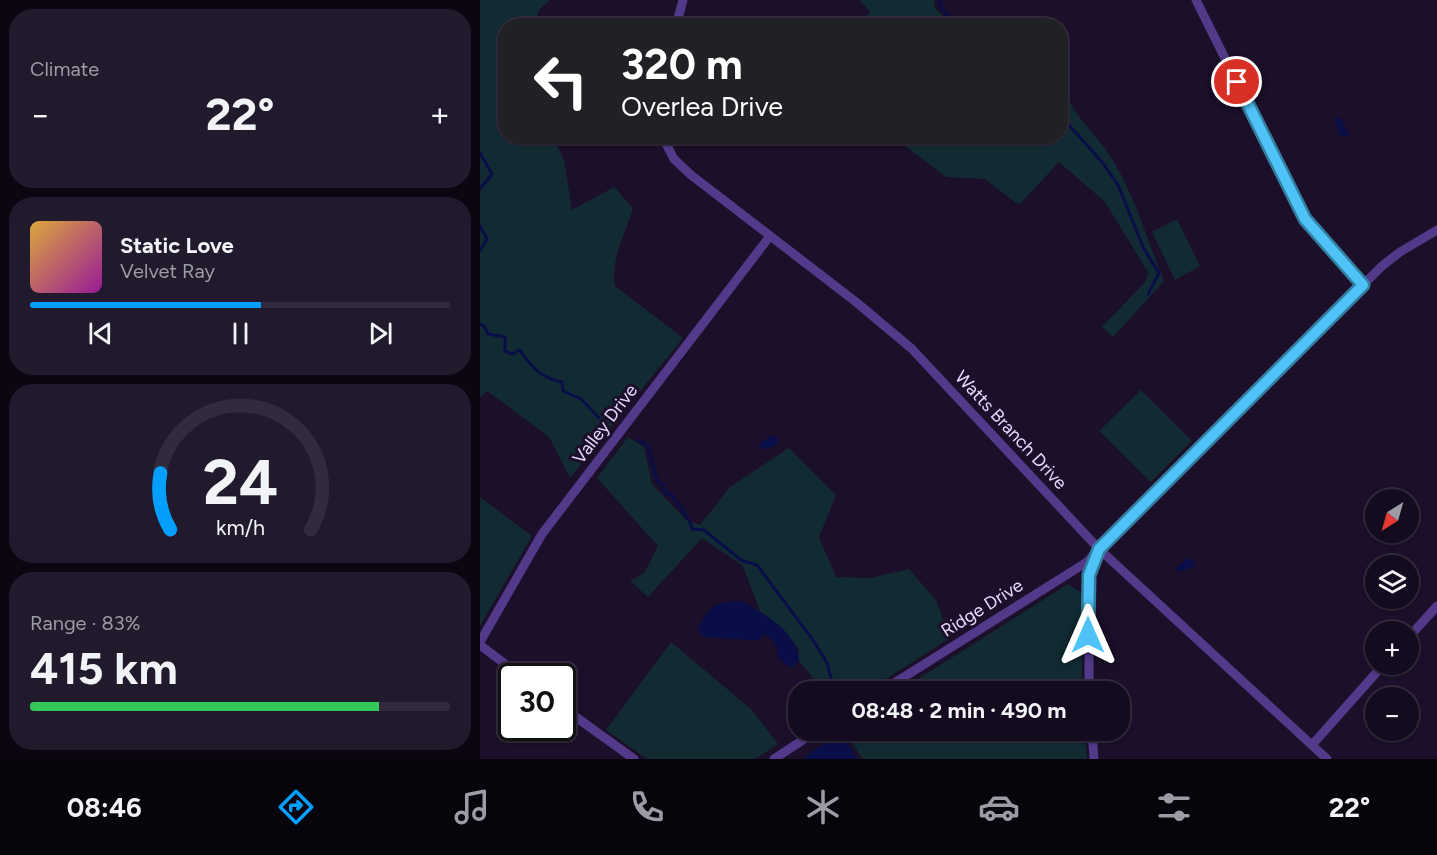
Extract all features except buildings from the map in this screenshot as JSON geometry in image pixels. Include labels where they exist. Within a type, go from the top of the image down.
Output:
[{"type":"street","points":[[678,18],[683,0]]},
{"type":"street","points":[[1196,0],[1305,219],[1363,285]]},
{"type":"street","name":"Watts Branch Drive","points":[[665,144],[682,167],[856,302],[912,349],[1099,549],[1328,759]]},
{"type":"street","name":"Ridge Drive","points":[[897,681],[1087,562],[1363,285],[1400,252],[1437,230]]},
{"type":"street","name":"Valley Drive","points":[[480,643],[542,534],[770,236]]},
{"type":"street","points":[[1089,681],[1089,575],[1099,549]]},
{"type":"street","points":[[1419,626],[1437,606]]},
{"type":"street","points":[[480,643],[505,663]]},
{"type":"street","points":[[1312,745],[1374,675]]},
{"type":"street","points":[[576,717],[634,759]]},
{"type":"street","points":[[774,759],[801,741]]},
{"type":"street","points":[[1093,741],[1094,759]]},
{"type":"shaded area","points":[[480,0],[550,0],[538,11],[538,18],[498,18],[498,144],[556,144],[564,160],[572,210],[614,187],[633,208],[617,255],[615,286],[683,338],[570,478],[549,437],[487,391],[480,398]]},
{"type":"shaded area","points":[[859,0],[934,0],[935,8],[945,18],[866,18],[870,11]]},
{"type":"shaded area","points":[[1068,103],[1071,103],[1079,117],[1109,154],[1126,184],[1164,281],[1113,337],[1102,327],[1146,281],[1148,272],[1105,202],[1059,162],[1019,205],[985,179],[946,177],[902,144],[1068,144]]},
{"type":"shaded area","points":[[1340,117],[1349,135],[1344,137],[1339,135],[1335,119]]},
{"type":"shaded area","points":[[1177,219],[1200,266],[1175,280],[1152,232]]},
{"type":"shaded area","points":[[1141,390],[1192,441],[1151,482],[1099,431]]},
{"type":"shaded area","points":[[773,435],[778,439],[777,445],[766,449],[760,448],[759,444]]},
{"type":"shaded area","points":[[628,437],[644,447],[652,484],[686,520],[700,525],[730,487],[789,448],[836,495],[819,537],[836,577],[870,578],[909,569],[936,600],[950,638],[883,681],[816,681],[799,661],[798,648],[781,627],[760,611],[743,566],[702,538],[648,597],[630,581],[644,573],[658,546],[597,478]]},
{"type":"shaded area","points":[[480,497],[532,536],[480,626]]},
{"type":"shaded area","points":[[1188,558],[1194,561],[1193,567],[1178,572],[1176,568]]},
{"type":"shaded area","points":[[1068,584],[1082,593],[1082,681],[915,681]]},
{"type":"shaded area","points":[[741,601],[770,618],[793,641],[799,661],[791,668],[778,658],[775,644],[764,634],[759,640],[752,640],[704,637],[700,633],[698,627],[711,609],[720,604]]},
{"type":"shaded area","points":[[671,642],[752,710],[778,744],[755,759],[647,759],[606,730]]},
{"type":"shaded area","points":[[829,741],[846,741],[857,759],[805,759],[808,754]]},
{"type":"shaded area","points":[[850,741],[1086,741],[1087,759],[863,759]]},
{"type":"waterway","points":[[940,0],[945,13],[952,18]]},
{"type":"waterway","points":[[1068,124],[1102,162],[1118,185],[1144,249],[1159,273],[1148,294]]},
{"type":"waterway","points":[[480,153],[492,174],[480,189]]},
{"type":"waterway","points":[[480,226],[487,239],[480,251]]},
{"type":"waterway","points":[[480,324],[484,326],[488,334],[505,337],[505,351],[512,354],[520,350],[537,371],[548,378],[562,382],[563,391],[581,399],[599,418]]},
{"type":"waterway","points":[[638,440],[648,446],[657,481],[663,485],[665,494],[671,494],[690,522],[692,529],[704,530],[741,560],[757,565],[813,640],[827,663],[833,681]]},
{"type":"route","points":[[1088,635],[1089,575],[1099,549],[1363,285],[1305,219],[1237,82]]}]
